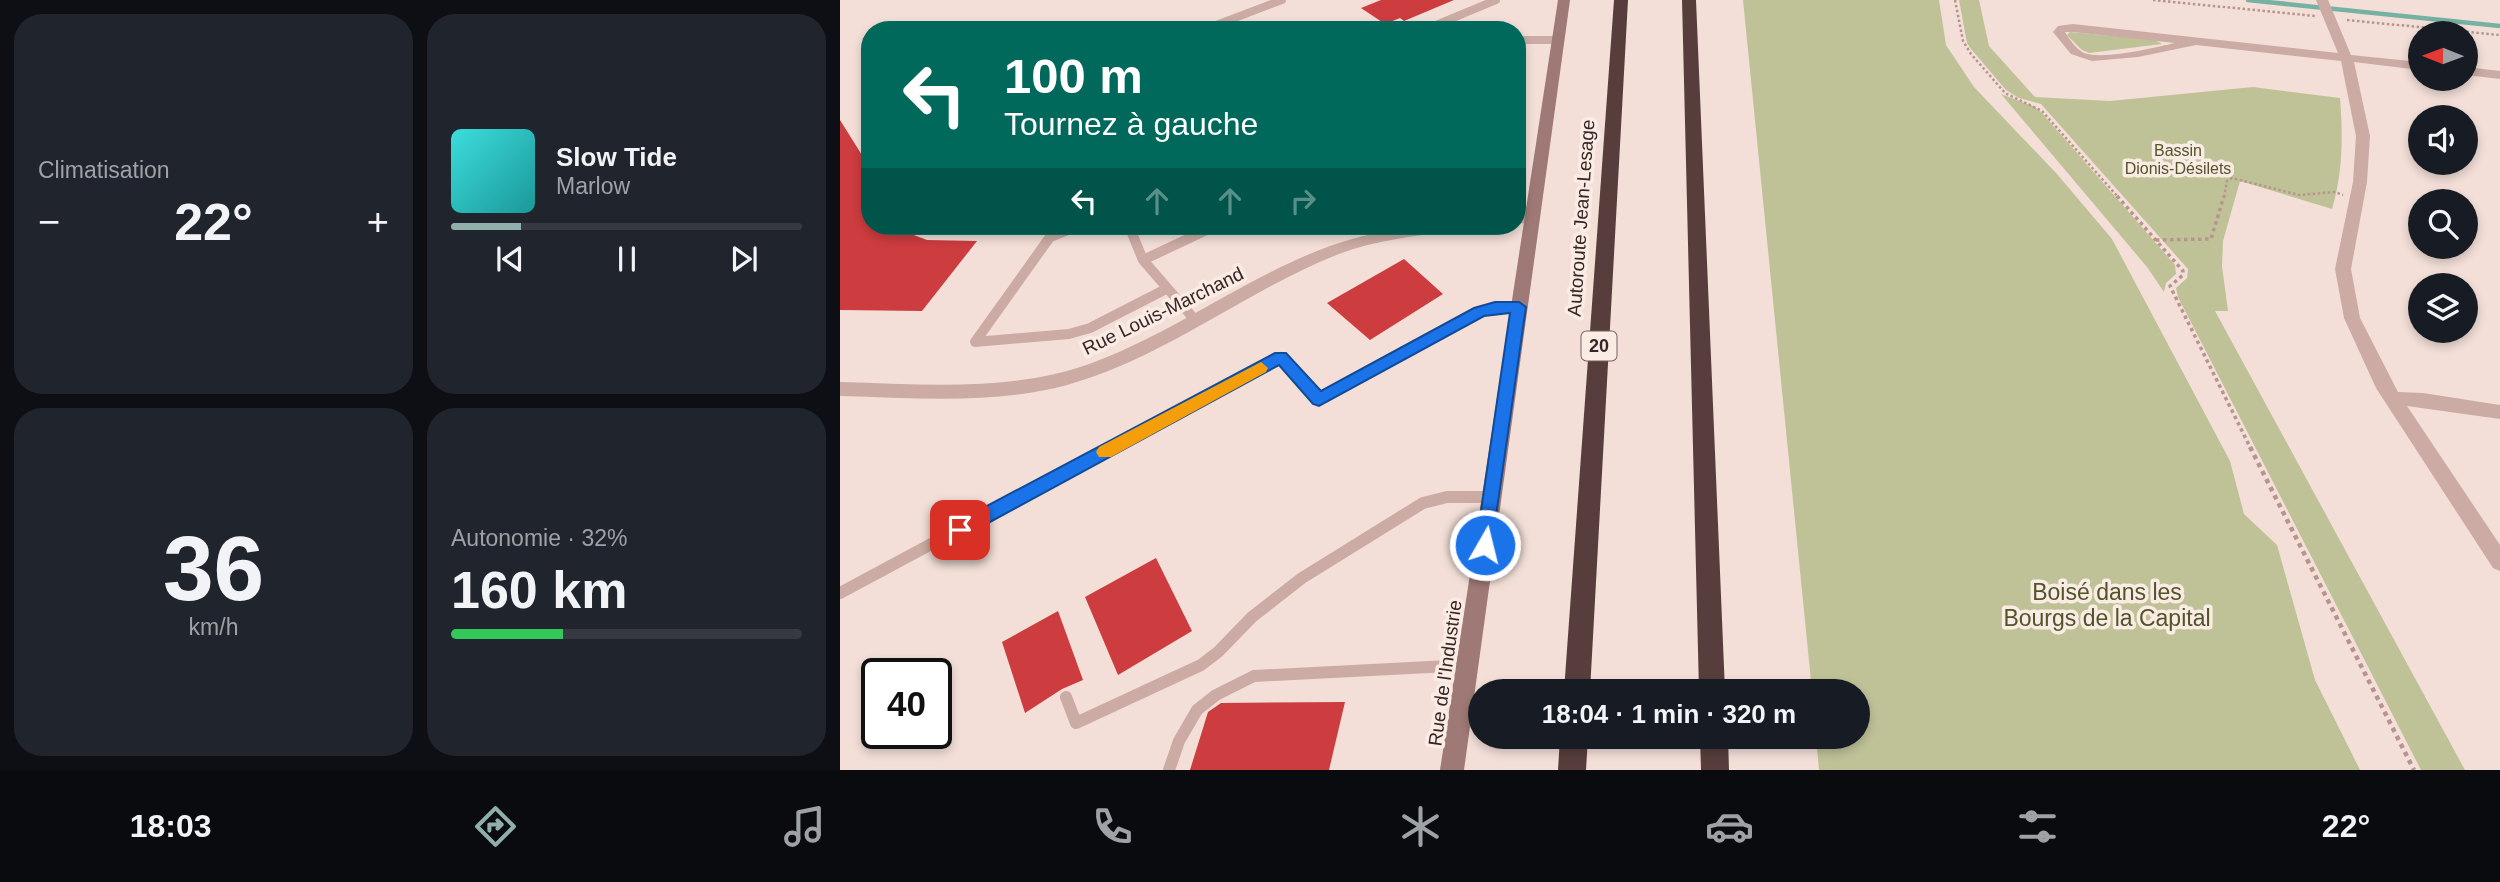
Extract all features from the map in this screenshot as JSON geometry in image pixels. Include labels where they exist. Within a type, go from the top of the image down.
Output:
[{"type":"highway","name":"Autoroute Jean-Lesage","points":[[1578,679],[1621,0]]},
{"type":"highway","points":[[1689,0],[1713,679]]},
{"type":"highway","points":[[1572,770],[1573,749]]},
{"type":"highway","points":[[1714,749],[1715,770]]},
{"type":"street","name":"Rue de l'Industrie","points":[[1526,208],[1564,0]]},
{"type":"street","points":[[2322,0],[2347,58],[2359,106],[2363,152],[2360,182],[2344,259],[2346,293],[2357,331],[2392,399],[2500,562]]},
{"type":"street","points":[[2193,42],[2166,50],[2090,57],[2075,52],[2059,32],[2062,28],[2073,28],[2408,65]]},
{"type":"street","points":[[2478,72],[2500,75]]},
{"type":"street","name":"Rue Louis-Marchand","points":[[840,389],[992,391],[1037,386],[1097,368],[1332,251],[1372,238],[1392,235]]},
{"type":"street","name":"Rue de l'Industrie","points":[[1452,770],[1519,307],[1523,235]]},
{"type":"street","points":[[2392,399],[2423,400],[2500,412]]},
{"type":"lane","points":[[1227,21],[1282,0]]},
{"type":"lane","points":[[1446,21],[1496,0]]},
{"type":"lane","points":[[1526,40],[1558,40]]},
{"type":"lane","points":[[1055,235],[1050,237],[975,342],[1069,334],[1090,328],[1166,289]]},
{"type":"lane","points":[[1133,235],[1143,260],[1195,320]]},
{"type":"lane","points":[[1143,260],[1196,235]]},
{"type":"lane","points":[[840,593],[1281,357],[1319,400],[1479,312],[1495,307],[1519,307]]},
{"type":"lane","points":[[1066,697],[1076,723],[1145,693],[1201,665],[1218,652],[1252,617],[1303,578],[1423,503],[1447,497],[1492,497]]},
{"type":"lane","points":[[1169,770],[1183,732],[1197,710],[1216,695],[1254,676],[1468,665]]},
{"type":"path","points":[[1955,0],[1963,41],[1971,54],[2006,93],[2042,111],[2183,271],[2183,275],[2170,286],[2176,301],[2414,770]]},
{"type":"path","points":[[2156,240],[2211,239],[2221,212],[2227,181],[2232,178],[2299,195],[2339,193]]},
{"type":"green space","name":"Boisé dans les Bourgs de la Capital","points":[[1743,0],[1939,0],[1946,45],[1974,87],[2057,174],[2112,239],[2230,461],[2244,514],[2277,545],[2315,680],[2360,770],[1819,770],[1817,749],[1870,749],[1870,679],[1811,679]]},
{"type":"green space","name":"Bassin Dionis-Désilets","points":[[1959,0],[1979,0],[1989,46],[2035,97],[2110,101],[2253,87],[2340,98],[2341,154],[2332,209],[2240,181],[2223,241],[2222,266],[2228,311],[2215,311],[2465,770],[2421,770],[2178,297],[2176,288],[2187,278],[2188,269],[2041,104],[2019,98],[2006,90],[1971,49],[1967,43]]},
{"type":"green space","points":[[2070,32],[2155,40],[2162,44],[2089,53],[2082,50],[2067,35]]},
{"type":"green space","points":[[2001,94],[2035,107],[2042,113],[2175,265],[2176,274],[2166,283],[2164,292],[2147,267]]},
{"type":"building","points":[[1381,0],[1454,0],[1404,21],[1400,18],[1380,21],[1361,8]]},
{"type":"building","points":[[840,120],[861,154],[861,235],[914,235],[927,240],[977,241],[922,311],[840,310]]},
{"type":"building","points":[[1404,259],[1443,294],[1370,340],[1327,303]]},
{"type":"building","points":[[1156,558],[1192,631],[1118,675],[1085,597]]},
{"type":"building","points":[[1058,611],[1083,680],[1062,689],[1025,713],[1002,642]]},
{"type":"building","points":[[1345,702],[1329,770],[1190,770],[1208,712],[1221,703]]},
{"type":"waterway","points":[[2248,0],[2500,26]]},
{"type":"slow traffic","points":[[1105,452],[1261,368]]},
{"type":"route","points":[[960,530],[1281,357],[1319,400],[1487,308],[1519,307],[1485,545]]}]
